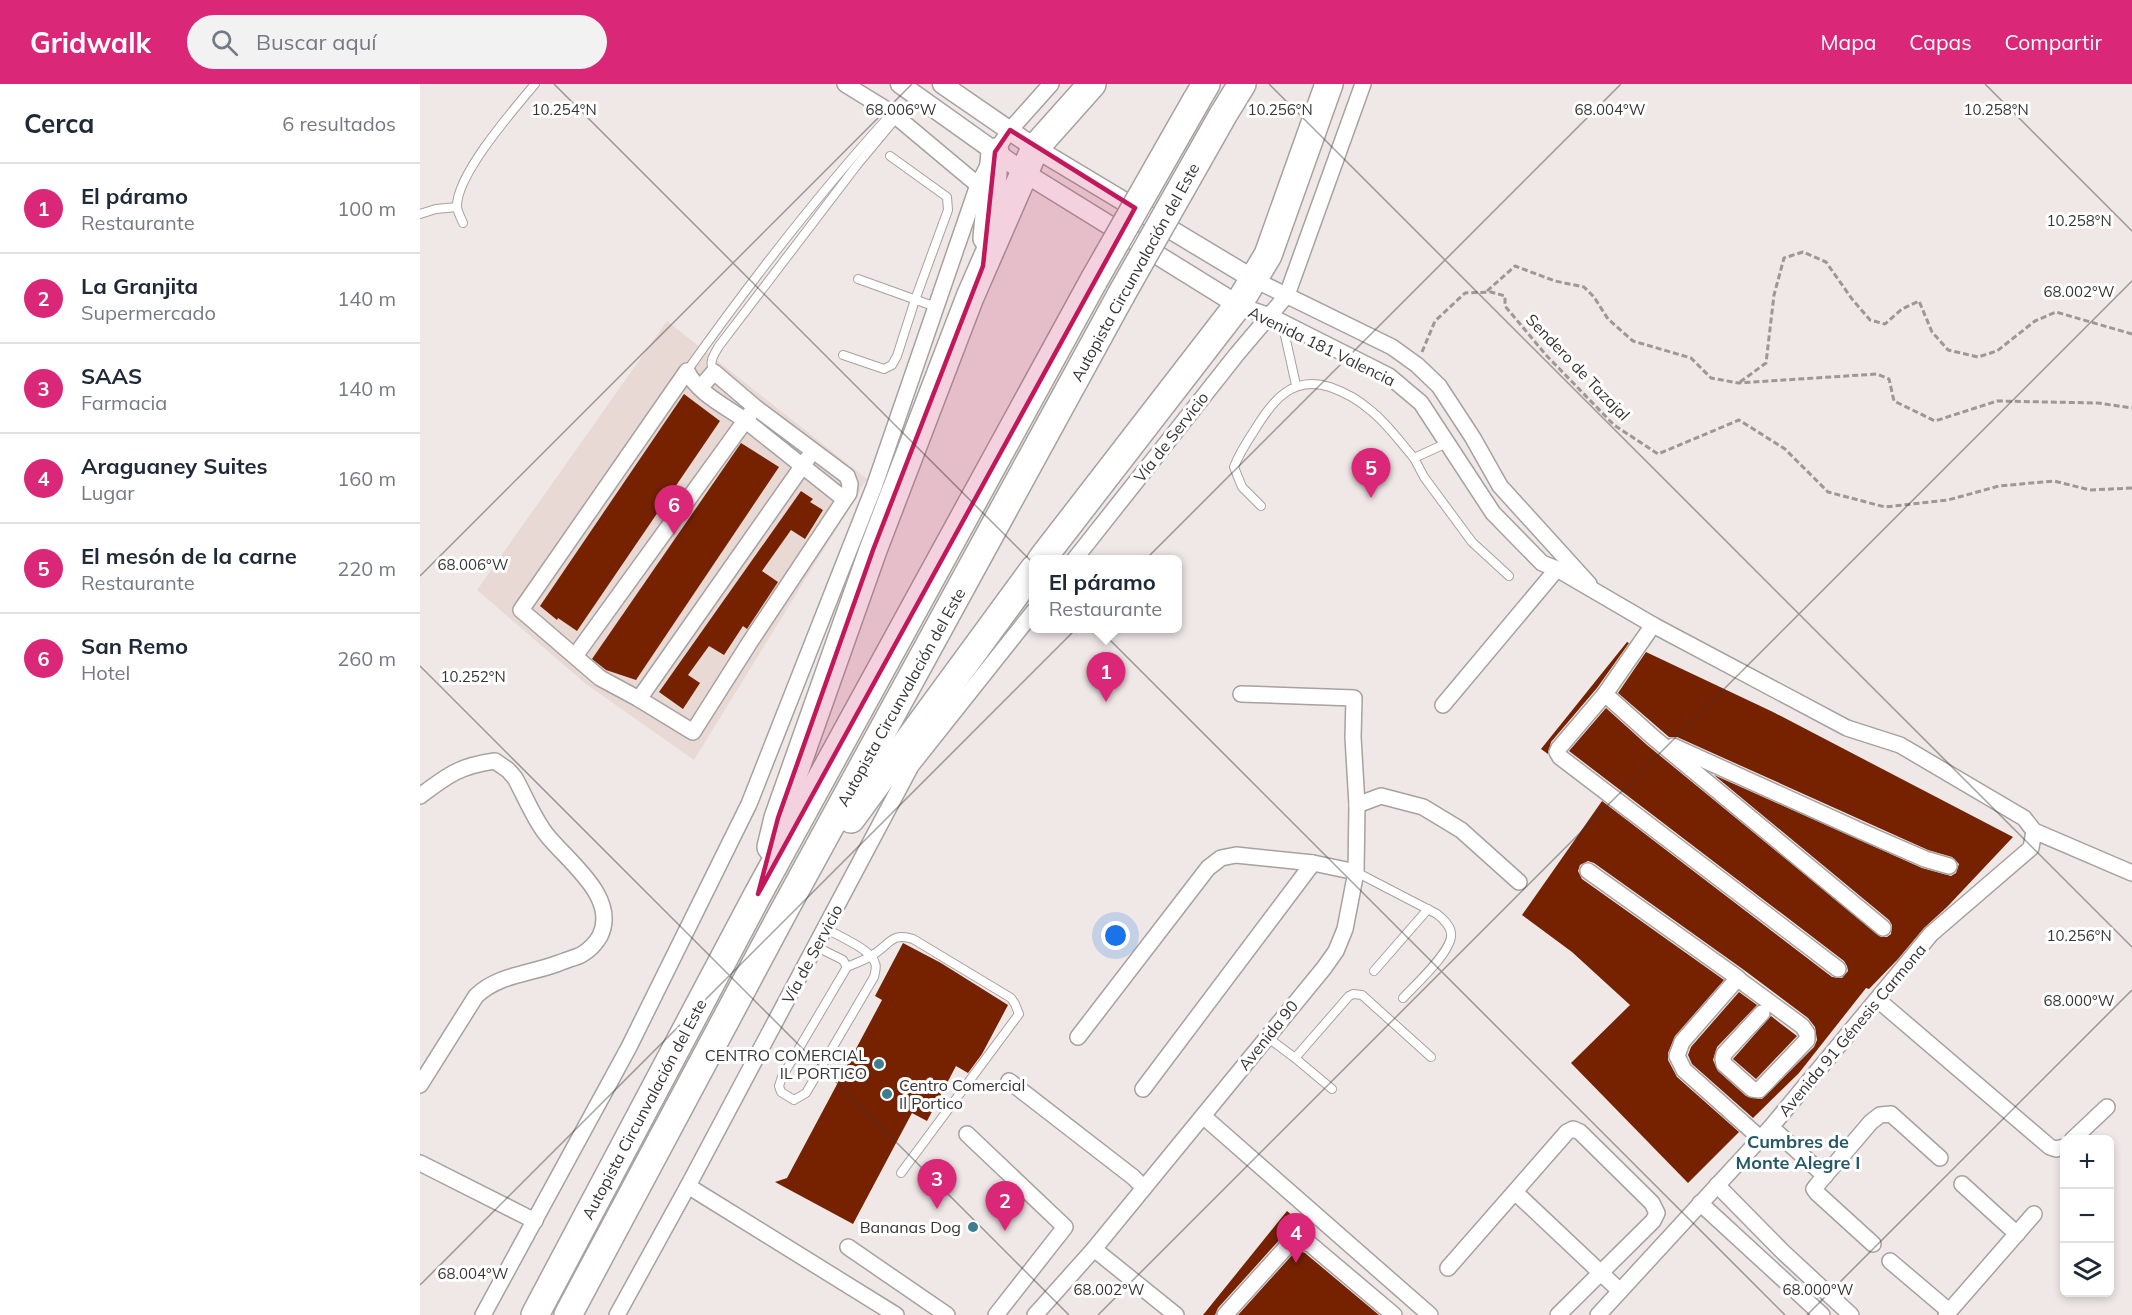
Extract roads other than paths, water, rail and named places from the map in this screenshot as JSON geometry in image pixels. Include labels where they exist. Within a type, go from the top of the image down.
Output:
[{"type":"highway","points":[[758,894],[778,818],[873,550],[983,266],[1030,160],[1092,84]]},
{"type":"highway","name":"Autopista Circunvalación del Este","points":[[568,1315],[786,907],[1121,295],[1242,84]]},
{"type":"highway","points":[[1045,555],[1238,305],[1268,255],[1329,84]]},
{"type":"highway","name":"Autopista Circunvalación del Este","points":[[535,1315],[758,894],[1094,280],[1201,92]]},
{"type":"highway","points":[[983,266],[1003,141]]},
{"type":"highway","points":[[786,907],[1029,576]]},
{"type":"street","points":[[845,84],[894,115],[978,185]]},
{"type":"street","name":"Avenida 181 Valencia","points":[[900,84],[1003,141],[1238,305],[1276,319],[1389,376],[1420,403],[1493,513],[1542,563],[1557,569],[1594,591]]},
{"type":"street","name":"Avenida 181 Valencia","points":[[942,84],[1003,141],[1030,160],[1253,279],[1392,347],[1417,365],[1439,386],[1473,438],[1500,486],[1594,591]]},
{"type":"street","points":[[483,1315],[629,1047],[749,804],[874,487],[978,185],[1003,141],[1051,84]]},
{"type":"street","name":"Vía de Servicio","points":[[1078,555],[1237,354],[1276,319],[1287,295],[1363,84]]},
{"type":"street","points":[[1401,385],[1417,365]]},
{"type":"street","points":[[700,388],[714,372],[847,476],[850,484],[849,493],[693,732],[600,678],[521,610],[687,371],[700,388],[745,420],[844,500]]},
{"type":"street","points":[[575,656],[755,406]]},
{"type":"street","points":[[639,699],[814,451]]},
{"type":"street","points":[[1443,705],[1557,569]]},
{"type":"street","points":[[1594,591],[1653,625],[1847,728],[1900,745],[2024,818],[2034,831],[2132,873]]},
{"type":"street","name":"Vía de Servicio","points":[[617,1315],[911,766],[1029,616]]},
{"type":"street","points":[[1653,625],[1605,694],[1557,752],[1560,757],[1838,969]]},
{"type":"street","name":"Avenida 90","points":[[1035,1315],[1094,1249],[1336,951],[1345,929],[1356,873],[1354,698],[1241,694]]},
{"type":"street","points":[[1605,694],[1654,738],[1883,928]]},
{"type":"street","points":[[1654,738],[1925,859],[1949,866]]},
{"type":"street","points":[[420,796],[452,772],[495,761],[515,778],[545,833],[598,896],[605,915],[604,927],[597,942],[581,955],[488,985],[476,996],[420,1085]]},
{"type":"street","points":[[1357,805],[1381,796],[1423,807],[1461,830],[1519,882]]},
{"type":"street","name":"Avenida 91 Génesis Carmona","points":[[1598,1315],[1765,1132],[1931,934],[2031,848],[2034,831]]},
{"type":"street","points":[[1078,1037],[1208,868],[1221,858],[1236,855],[1313,863],[1356,873]]},
{"type":"street","points":[[1143,1089],[1313,863]]},
{"type":"street","points":[[1588,871],[1738,978],[1682,1042],[1677,1056],[1684,1070],[1825,1176]]},
{"type":"street","points":[[1738,979],[1802,1026],[1807,1033],[1807,1040],[1759,1090],[1752,1089],[1724,1064],[1723,1059],[1724,1054],[1762,1013]]},
{"type":"street","points":[[1878,1000],[2050,1147],[2060,1148]]},
{"type":"street","points":[[1009,1081],[1144,1188]]},
{"type":"street","points":[[2077,1135],[2108,1107]]},
{"type":"street","points":[[1873,1244],[1814,1189],[1871,1122],[1880,1115],[1891,1114],[1940,1158]]},
{"type":"street","points":[[1203,1116],[1430,1315]]},
{"type":"street","points":[[1448,1268],[1567,1132],[1572,1129],[1580,1132],[1652,1203],[1657,1213],[1653,1221],[1558,1315]]},
{"type":"street","points":[[967,1134],[1065,1227],[996,1315]]},
{"type":"street","points":[[420,1163],[535,1221]]},
{"type":"street","points":[[1962,1184],[2017,1234]]},
{"type":"street","points":[[1717,1185],[1783,1252],[1851,1315]]},
{"type":"street","points":[[688,1186],[896,1315]]},
{"type":"street","points":[[1515,1192],[1620,1291]]},
{"type":"street","points":[[1700,1203],[1822,1315]]},
{"type":"street","points":[[1890,1261],[1947,1313],[2034,1214]]},
{"type":"street","points":[[1225,1315],[1289,1244],[1300,1241],[1310,1244],[1394,1315]]},
{"type":"street","points":[[848,1247],[947,1315]]},
{"type":"street","points":[[1094,1249],[1176,1315]]},
{"type":"lane","points":[[463,223],[457,207],[462,188],[479,155],[535,84]]},
{"type":"lane","points":[[687,371],[725,317],[849,159],[894,115]]},
{"type":"lane","points":[[714,372],[711,360],[719,346],[894,115]]},
{"type":"lane","points":[[843,354],[884,369],[892,365],[948,210],[947,197],[890,156]]},
{"type":"lane","points":[[420,214],[436,208],[457,207]]},
{"type":"lane","points":[[858,279],[936,307]]},
{"type":"lane","points":[[1276,319],[1296,385]]},
{"type":"lane","points":[[1261,506],[1242,487],[1234,467],[1238,455],[1276,399],[1296,385],[1317,383],[1341,391],[1369,408],[1381,420],[1414,458],[1424,477],[1472,542],[1509,576]]},
{"type":"lane","points":[[1414,458],[1447,443]]},
{"type":"lane","points":[[1356,873],[1437,914],[1447,924],[1451,934],[1448,948],[1403,998]]},
{"type":"lane","points":[[1374,971],[1428,909]]},
{"type":"lane","points":[[825,928],[871,956],[876,965],[874,977],[806,1093],[794,1100],[781,1092],[779,1086],[847,967],[871,956],[891,939],[902,935],[913,939],[1011,998],[1019,1014],[900,1173]]},
{"type":"lane","points":[[815,946],[843,960],[847,967]]},
{"type":"lane","points":[[1295,1058],[1353,994],[1362,995],[1431,1057]]},
{"type":"lane","points":[[1267,1036],[1332,1089]]},
{"type":"place","name":"El mesón de la carne","points":[[1371,498]]},
{"type":"place","name":"San Remo","points":[[674,535]]},
{"type":"place","name":"El páramo","points":[[1106,702]]},
{"type":"place","name":"CENTRO COMERCIAL IL PORTICO","points":[[879,1064]]},
{"type":"place","name":"Centro Comercial Il Portico","points":[[887,1094]]},
{"type":"place","name":"SAAS","points":[[937,1209]]},
{"type":"place","name":"Bananas Dog","points":[[973,1227]]},
{"type":"place","name":"La Granjita","points":[[1005,1231]]},
{"type":"place","name":"Araguaney Suites","points":[[1296,1263]]},
{"type":"district","name":"Cumbres de Monte Alegre I","points":[[1798,1152]]}]
